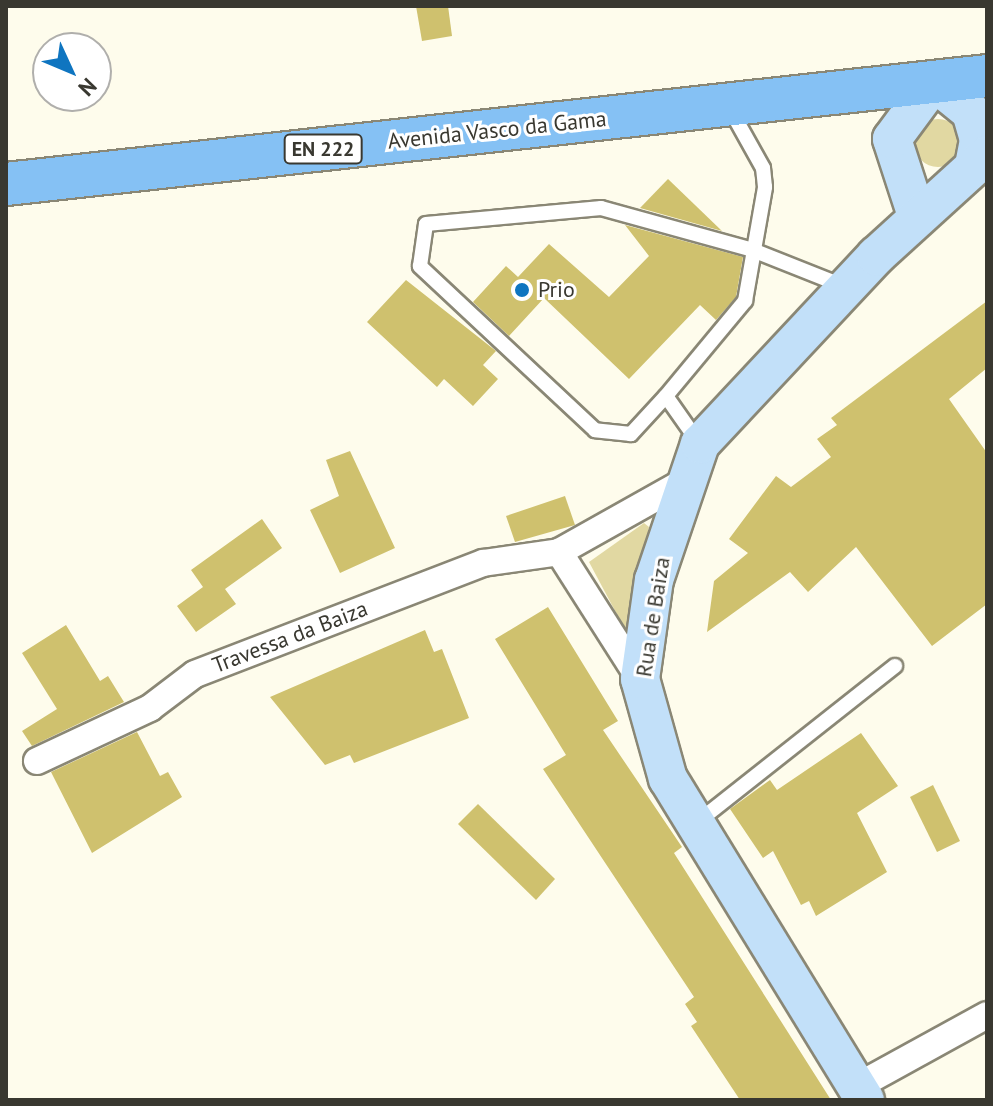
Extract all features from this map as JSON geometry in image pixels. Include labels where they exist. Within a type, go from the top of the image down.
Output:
[{"type":"main road","name":"Avenida Vasco da Gama","points":[[6,184],[987,76]]},
{"type":"street","name":"Rua de Baiza","points":[[861,1093],[668,779],[640,679],[654,580],[682,483],[700,444],[846,287],[917,216],[980,160],[979,140],[971,112],[934,82]]},
{"type":"street","points":[[917,216],[892,139],[934,82]]},
{"type":"street","name":"Travessa da Baiza","points":[[37,761],[150,708],[195,674],[483,563],[559,552],[682,483]]},
{"type":"street","points":[[559,552],[640,679]]},
{"type":"street","points":[[861,1093],[987,1015]]},
{"type":"lane","points":[[728,105],[763,168],[750,249],[745,301],[631,434],[595,430],[420,266],[426,224],[601,208],[750,249],[846,287]]},
{"type":"lane","points":[[666,396],[700,444]]},
{"type":"lane","points":[[695,824],[895,666]]},
{"type":"shaded area","points":[[938,119],[955,126],[962,143],[955,160],[938,167],[921,160],[914,143],[921,126]]},
{"type":"shaded area","points":[[644,523],[649,527],[629,637],[589,562]]},
{"type":"building","points":[[416,6],[448,6],[452,36],[422,41]]},
{"type":"building","points":[[668,179],[722,231],[640,208]]},
{"type":"building","points":[[625,225],[743,257],[736,297],[716,320],[700,305],[629,379],[544,298],[509,336],[473,302],[506,266],[518,277],[549,244],[609,297],[649,256]]},
{"type":"building","points":[[406,280],[496,351],[483,365],[498,379],[473,406],[444,379],[437,387],[367,322]]},
{"type":"building","points":[[987,301],[987,368],[949,399],[987,453],[987,604],[932,646],[856,547],[808,592],[790,572],[707,632],[714,581],[748,553],[729,539],[776,476],[791,487],[831,457],[817,439],[837,425],[831,418]]},
{"type":"building","points":[[350,451],[395,548],[340,573],[310,510],[339,496],[326,460]]},
{"type":"building","points":[[565,496],[575,525],[515,542],[506,516]]},
{"type":"building","points":[[262,519],[282,548],[225,589],[236,604],[196,632],[177,606],[203,587],[191,570]]},
{"type":"building","points":[[548,607],[618,721],[603,730],[682,847],[674,853],[831,1100],[740,1100],[691,1026],[697,1022],[685,1004],[694,997],[543,769],[566,755],[495,639]]},
{"type":"building","points":[[66,625],[100,681],[108,676],[124,702],[32,746],[22,731],[57,709],[22,653]]},
{"type":"building","points":[[425,630],[434,652],[442,649],[469,718],[354,763],[350,755],[325,765],[270,697]]},
{"type":"building","points":[[137,732],[160,776],[168,772],[182,797],[92,853],[51,772]]},
{"type":"building","points":[[861,733],[898,786],[857,813],[887,872],[816,916],[809,901],[801,905],[773,851],[763,858],[730,809],[770,780],[777,790]]},
{"type":"building","points":[[933,785],[960,841],[937,852],[910,797]]},
{"type":"building","points":[[478,804],[555,879],[536,900],[458,824]]},
{"type":"place","name":"Prio","points":[[522,290]]}]
